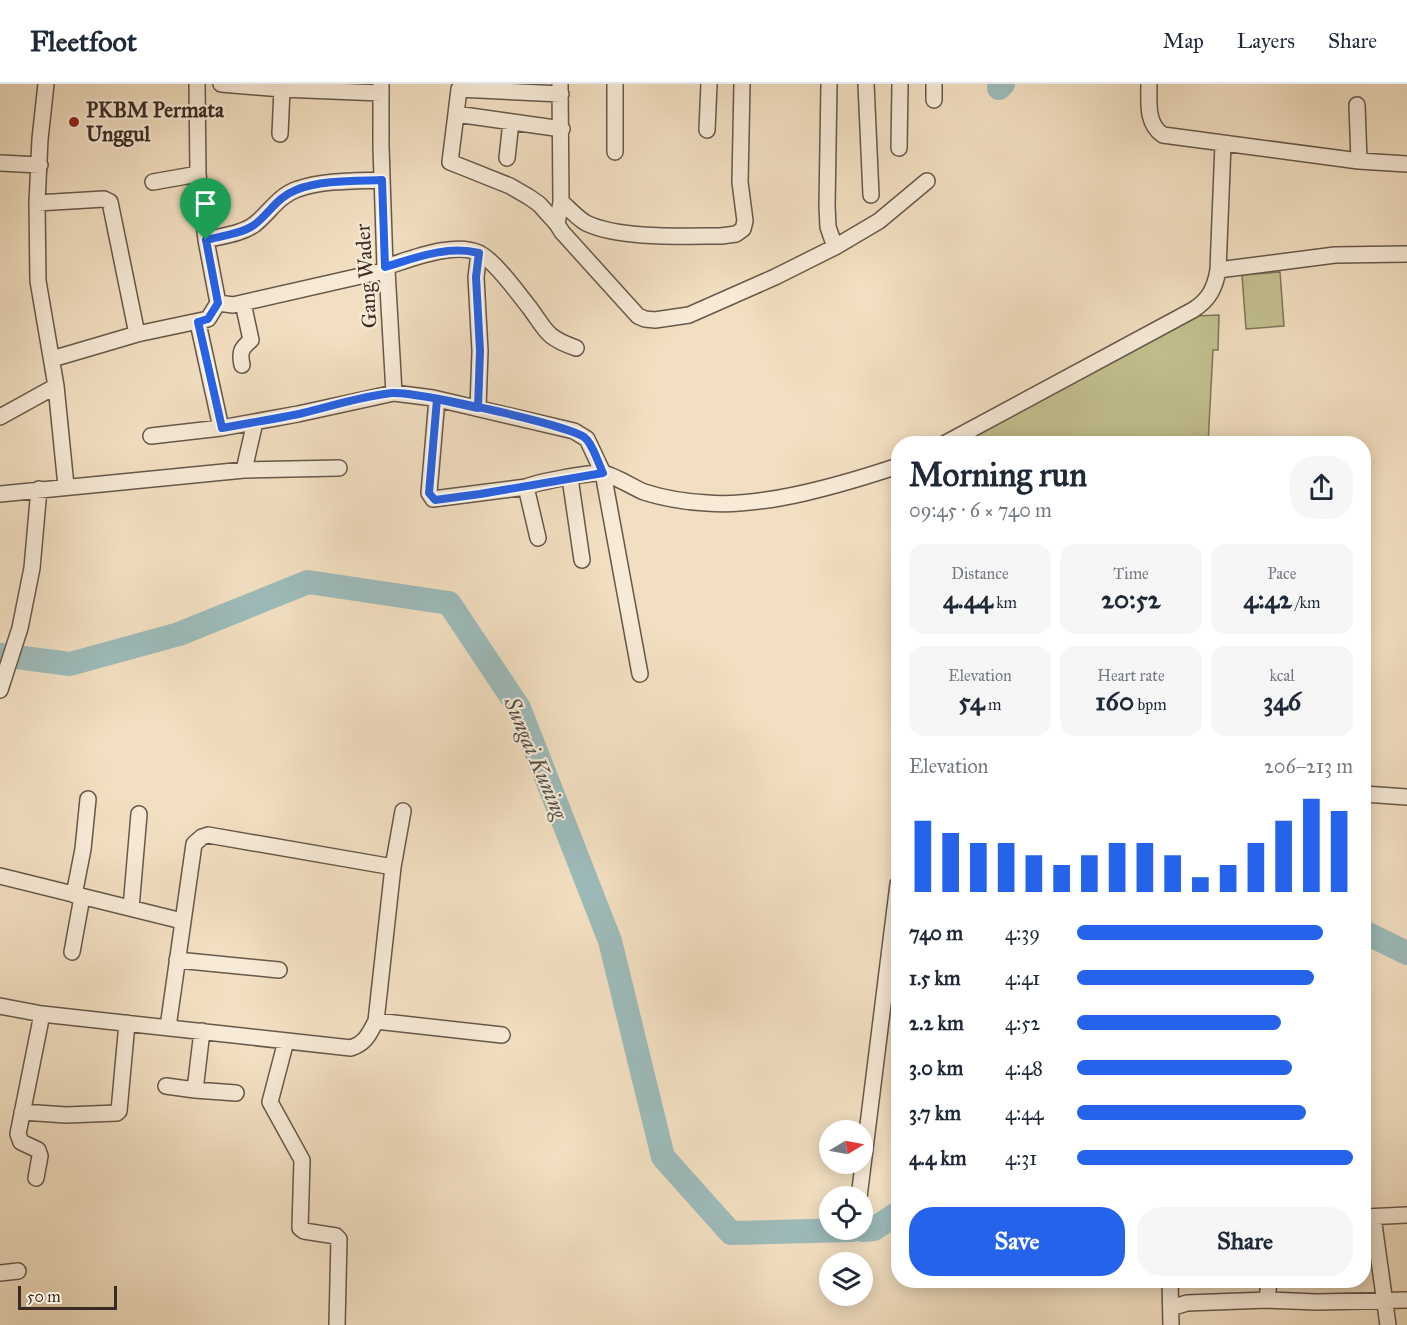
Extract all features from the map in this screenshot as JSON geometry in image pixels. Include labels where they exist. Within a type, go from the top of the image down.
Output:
[{"type":"street","points":[[46,84],[40,139],[37,203],[38,281],[56,386],[66,486]]},
{"type":"street","points":[[50,350],[136,328],[198,322],[208,319],[218,303],[206,240],[198,174],[197,84]]},
{"type":"street","points":[[221,84],[282,89],[381,88]]},
{"type":"street","points":[[615,84],[615,152]]},
{"type":"street","points":[[707,130],[710,84]]},
{"type":"street","points":[[561,202],[583,222],[600,229],[627,233],[690,236],[736,234],[743,229],[745,221],[740,182],[742,84]]},
{"type":"street","points":[[829,84],[827,206],[828,227],[835,247]]},
{"type":"street","points":[[866,84],[871,195]]},
{"type":"street","points":[[899,148],[900,84]]},
{"type":"street","points":[[934,84],[934,100]]},
{"type":"street","points":[[1149,84],[1150,116],[1157,131],[1163,135],[1359,162],[1407,164]]},
{"type":"street","points":[[556,224],[561,202],[560,89],[459,87],[451,164],[510,186],[539,204],[556,224],[638,316],[645,320],[689,315],[775,277],[835,247],[879,221],[927,182]]},
{"type":"street","name":"Gang Wader","points":[[381,88],[382,180],[394,393]]},
{"type":"street","points":[[280,134],[282,89]]},
{"type":"street","points":[[1357,105],[1359,162]]},
{"type":"street","points":[[456,114],[562,129]]},
{"type":"street","points":[[507,158],[512,122]]},
{"type":"street","points":[[959,436],[1200,306],[1212,293],[1218,270],[1223,144]]},
{"type":"street","points":[[0,163],[40,165]]},
{"type":"street","points":[[153,182],[198,174]]},
{"type":"street","points":[[206,240],[247,229],[255,224],[280,198],[297,189],[320,184],[382,180]]},
{"type":"street","points":[[37,203],[105,199],[110,202],[136,328]]},
{"type":"street","points":[[218,303],[233,305],[243,303],[386,269],[446,250],[467,250],[479,253],[492,263],[547,334],[561,343],[576,348]]},
{"type":"street","points":[[478,408],[480,351],[476,277],[479,253]]},
{"type":"street","points":[[1218,270],[1335,255],[1407,254]]},
{"type":"street","points":[[242,365],[240,356],[244,344],[250,340],[243,303]]},
{"type":"street","points":[[198,322],[222,428]]},
{"type":"street","points":[[0,417],[56,386]]},
{"type":"street","points":[[151,436],[222,428],[394,393],[437,399],[574,431],[586,439],[603,473],[640,674]]},
{"type":"street","points":[[437,399],[429,493],[432,499],[526,487],[603,473],[646,492],[709,504],[758,501],[785,497],[891,468]]},
{"type":"street","points":[[243,470],[255,422]]},
{"type":"street","points":[[0,494],[243,470],[339,468]]},
{"type":"street","points":[[570,478],[582,560]]},
{"type":"street","points":[[526,487],[538,538]]},
{"type":"street","points":[[0,690],[20,628],[32,568],[39,489]]},
{"type":"street","points":[[1371,794],[1407,797]]},
{"type":"street","points":[[72,952],[88,799]]},
{"type":"street","points":[[0,1006],[42,1014],[351,1048],[366,1041],[376,1021],[393,867],[403,811]]},
{"type":"street","points":[[131,908],[139,814]]},
{"type":"street","points":[[168,1027],[194,844],[202,837],[208,835],[393,867]]},
{"type":"street","points":[[0,876],[182,921]]},
{"type":"street","points":[[860,1186],[891,940]]},
{"type":"street","points":[[177,960],[279,970]]},
{"type":"street","points":[[36,1178],[40,1156],[38,1150],[21,1142],[18,1134],[42,1014]]},
{"type":"street","points":[[376,1021],[502,1035]]},
{"type":"street","points":[[22,1112],[117,1113],[127,1023]]},
{"type":"street","points":[[195,1090],[202,1031]]},
{"type":"street","points":[[286,1041],[270,1102],[302,1160],[300,1228],[304,1231],[336,1236],[340,1242],[337,1325]]},
{"type":"street","points":[[166,1086],[236,1093]]},
{"type":"street","points":[[1371,1217],[1407,1215]]},
{"type":"street","points":[[1371,1232],[1388,1325]]},
{"type":"street","points":[[0,1272],[18,1271]]},
{"type":"street","points":[[1170,1288],[1171,1325]]},
{"type":"street","points":[[1267,1300],[1268,1288]]},
{"type":"street","points":[[1171,1308],[1187,1303],[1267,1300],[1317,1302],[1407,1300]]},
{"type":"shaded area","points":[[1280,272],[1284,326],[1246,329],[1242,275]]},
{"type":"shaded area","points":[[1219,315],[1218,350],[1213,350],[1208,436],[971,436],[1194,316]]},
{"type":"waterway","points":[[999,88],[1003,84]]},
{"type":"waterway","name":"Sungai Kuning","points":[[0,655],[70,664],[179,634],[308,582],[449,603],[519,708],[610,941],[663,1157],[731,1233],[819,1231]]},
{"type":"waterway","name":"Sungai Kuning","points":[[1371,935],[1407,953]]},
{"type":"waterway","name":"Sungai Kuning","points":[[873,1229],[891,1218]]},
{"type":"place","name":"PKBM Permata Unggul","points":[[74,122]]},
{"type":"route","points":[[206,240],[218,303],[208,319],[198,322],[222,428],[394,393],[433,398],[478,408],[548,424],[574,431],[586,439],[603,473],[480,494],[432,499],[429,493],[437,399],[478,408],[480,351],[476,277],[479,253],[467,250],[446,250],[385,267],[382,180],[346,182],[297,189],[280,198],[255,224],[247,229],[206,240]]}]
